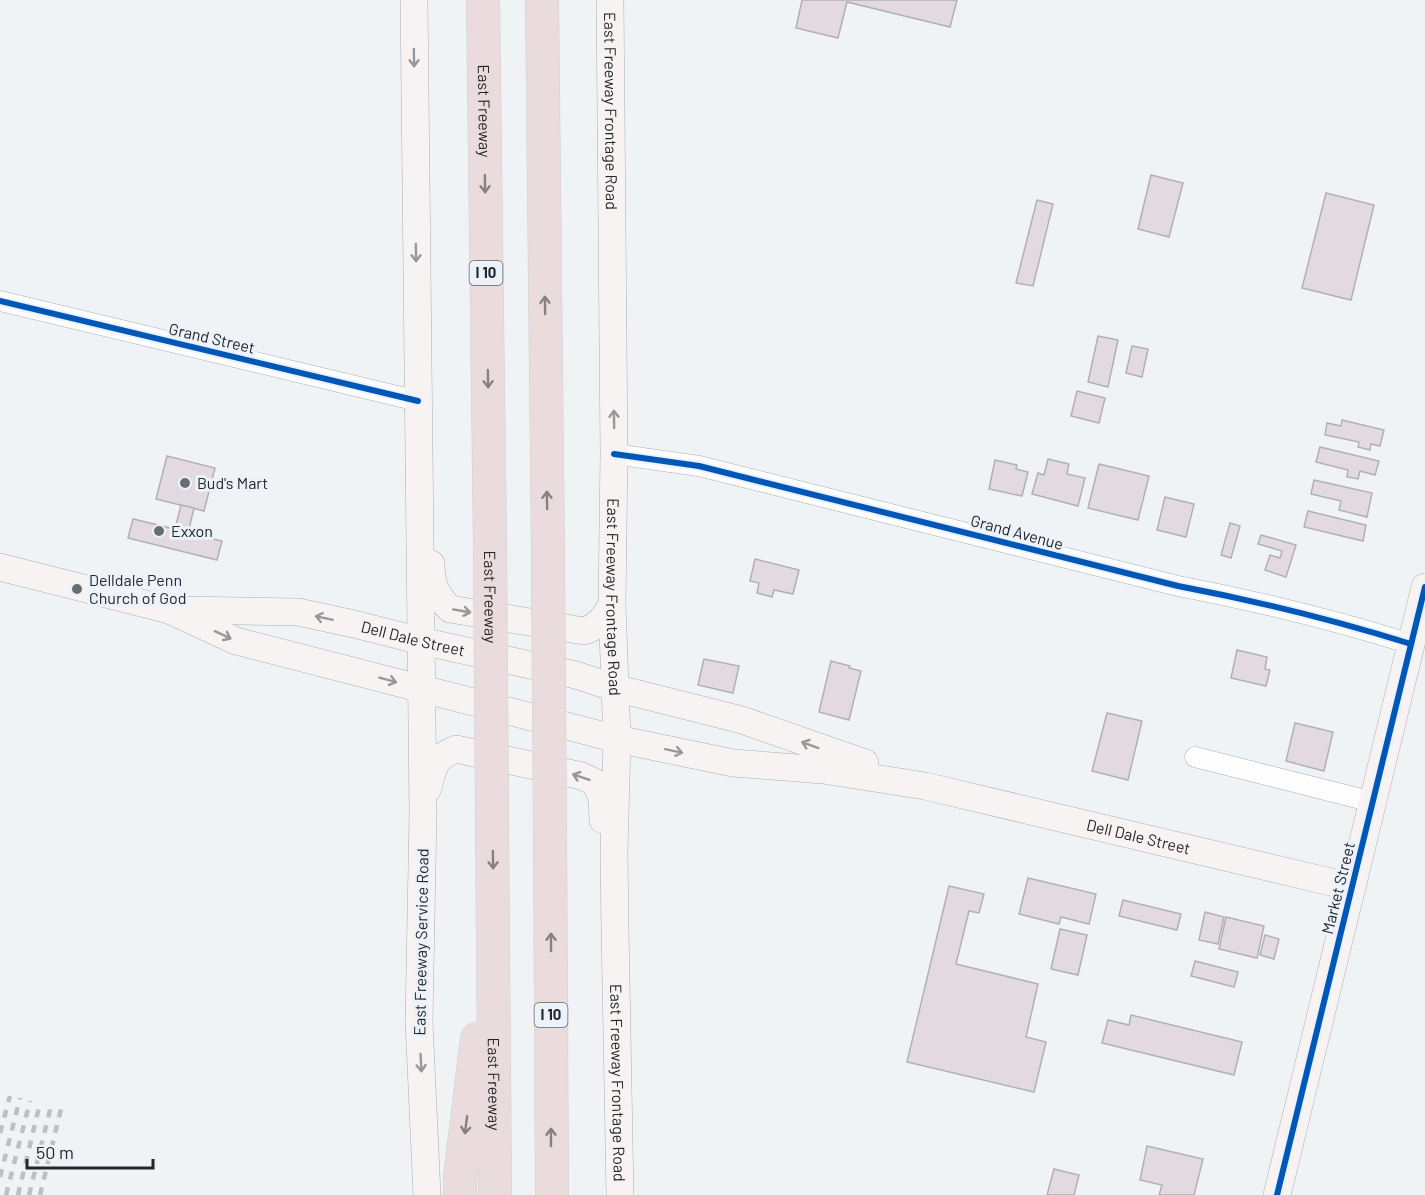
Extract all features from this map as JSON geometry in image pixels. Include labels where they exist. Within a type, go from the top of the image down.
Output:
[{"type":"highway","name":"East Freeway","points":[[483,0],[495,1195]]},
{"type":"highway","name":"I 10","points":[[542,0],[552,1195]]},
{"type":"highway","points":[[545,222],[561,0]]},
{"type":"highway","points":[[460,1195],[460,1178],[493,900]]},
{"type":"main road","points":[[414,0],[422,689]]},
{"type":"main road","name":"East Freeway Frontage Road","points":[[610,0],[614,454],[612,605],[617,739],[614,853],[620,1195]]},
{"type":"main road","points":[[419,444],[430,475],[431,578],[438,597],[450,609],[584,631],[593,628],[603,619],[612,605]]},
{"type":"main road","name":"Dell Dale Street","points":[[0,567],[170,610],[236,640],[617,739],[733,763],[823,770],[925,786],[1352,887]]},
{"type":"main road","name":"Market Street","points":[[1277,1195],[1425,587]]},
{"type":"main road","name":"Dell Dale Street","points":[[170,610],[298,612],[576,675],[615,688],[742,720],[925,786]]},
{"type":"main road","name":"East Freeway Service Road","points":[[422,689],[423,813],[419,1022],[427,1195]]},
{"type":"main road","points":[[423,813],[433,767],[445,753],[456,749],[582,776],[596,783],[603,799],[608,903],[615,928]]},
{"type":"street","name":"Grand Street","points":[[0,301],[418,401]]},
{"type":"street","name":"Grand Avenue","points":[[614,454],[710,469],[1144,578],[1239,597],[1411,644]]},
{"type":"street","points":[[1195,757],[1373,802]]},
{"type":"building","points":[[802,0],[957,0],[950,27],[847,2],[838,38],[796,28]]},
{"type":"building","points":[[1151,175],[1183,183],[1169,237],[1138,229]]},
{"type":"building","points":[[1326,193],[1374,205],[1351,300],[1302,288]]},
{"type":"building","points":[[1037,200],[1053,204],[1033,286],[1016,283]]},
{"type":"building","points":[[1098,336],[1118,340],[1108,387],[1088,382]]},
{"type":"building","points":[[1132,346],[1148,349],[1142,377],[1126,373]]},
{"type":"building","points":[[1077,391],[1105,398],[1099,423],[1071,416]]},
{"type":"building","points":[[1342,420],[1384,430],[1380,446],[1371,444],[1370,450],[1358,447],[1359,442],[1325,435],[1327,423],[1341,426]]},
{"type":"building","points":[[1320,447],[1379,461],[1375,475],[1360,471],[1358,479],[1347,477],[1348,470],[1316,462]]},
{"type":"building","name":"Bud's Mart","points":[[167,456],[215,468],[204,511],[156,499]]},
{"type":"building","points":[[1048,459],[1069,464],[1067,474],[1085,478],[1078,506],[1032,494],[1038,473],[1044,475]]},
{"type":"building","points":[[995,460],[1017,465],[1016,469],[1028,472],[1022,496],[989,489]]},
{"type":"building","points":[[1099,464],[1149,476],[1138,520],[1088,508]]},
{"type":"building","points":[[1314,480],[1372,493],[1367,517],[1339,510],[1341,501],[1311,494]]},
{"type":"building","points":[[1165,497],[1194,504],[1186,537],[1157,530]]},
{"type":"building","name":"Exxon","points":[[181,505],[194,508],[188,533],[222,541],[217,560],[128,538],[133,519],[175,529]]},
{"type":"building","points":[[1308,511],[1366,525],[1363,541],[1304,527]]},
{"type":"building","points":[[1230,523],[1240,526],[1231,558],[1221,555]]},
{"type":"building","points":[[1261,535],[1296,545],[1286,577],[1265,570],[1270,555],[1280,558],[1282,551],[1258,544]]},
{"type":"building","points":[[755,559],[799,570],[793,594],[774,590],[772,597],[757,593],[759,583],[750,581]]},
{"type":"building","points":[[1237,650],[1267,657],[1265,669],[1270,670],[1266,686],[1231,678]]},
{"type":"building","points":[[704,659],[739,666],[733,693],[698,685]]},
{"type":"building","points":[[831,661],[861,671],[849,720],[819,712]]},
{"type":"building","points":[[1107,713],[1142,721],[1128,780],[1092,771]]},
{"type":"building","points":[[1295,723],[1333,732],[1324,771],[1286,761]]},
{"type":"building","points":[[1028,878],[1096,894],[1089,924],[1061,917],[1059,924],[1019,914]]},
{"type":"building","points":[[949,886],[984,894],[979,913],[969,911],[956,964],[1038,984],[1026,1037],[1046,1042],[1034,1092],[907,1062]]},
{"type":"building","points":[[1123,900],[1181,914],[1177,930],[1119,916]]},
{"type":"building","points":[[1205,912],[1224,917],[1218,944],[1199,940]]},
{"type":"building","points":[[1226,917],[1264,926],[1257,958],[1219,949]]},
{"type":"building","points":[[1060,929],[1087,935],[1078,975],[1051,969]]},
{"type":"building","points":[[1265,935],[1279,939],[1274,959],[1260,955]]},
{"type":"building","points":[[1195,961],[1238,972],[1234,987],[1191,976]]},
{"type":"building","points":[[1131,1015],[1242,1042],[1234,1075],[1102,1043],[1108,1020],[1129,1025]]},
{"type":"building","points":[[1147,1146],[1203,1159],[1194,1195],[1159,1195],[1162,1185],[1140,1180]]},
{"type":"building","points":[[1054,1169],[1079,1175],[1074,1195],[1047,1195]]},
{"type":"railway","points":[[0,1133],[10,1096]]},
{"type":"railway","points":[[0,1177],[20,1098]]},
{"type":"railway","points":[[6,1195],[30,1101]]},
{"type":"railway","points":[[18,1195],[40,1103]]},
{"type":"railway","points":[[29,1195],[51,1106]]},
{"type":"railway","points":[[40,1195],[61,1109]]},
{"type":"cycle path","points":[[0,301],[418,401]]},
{"type":"cycle path","points":[[614,454],[699,466],[1178,586],[1295,612],[1411,644]]},
{"type":"cycle path","points":[[1277,1195],[1425,587]]},
{"type":"place","name":"Bud's Mart","points":[[185,483]]},
{"type":"place","name":"Exxon","points":[[159,531]]},
{"type":"place","name":"Delldale Penn Church of God","points":[[77,589]]}]
